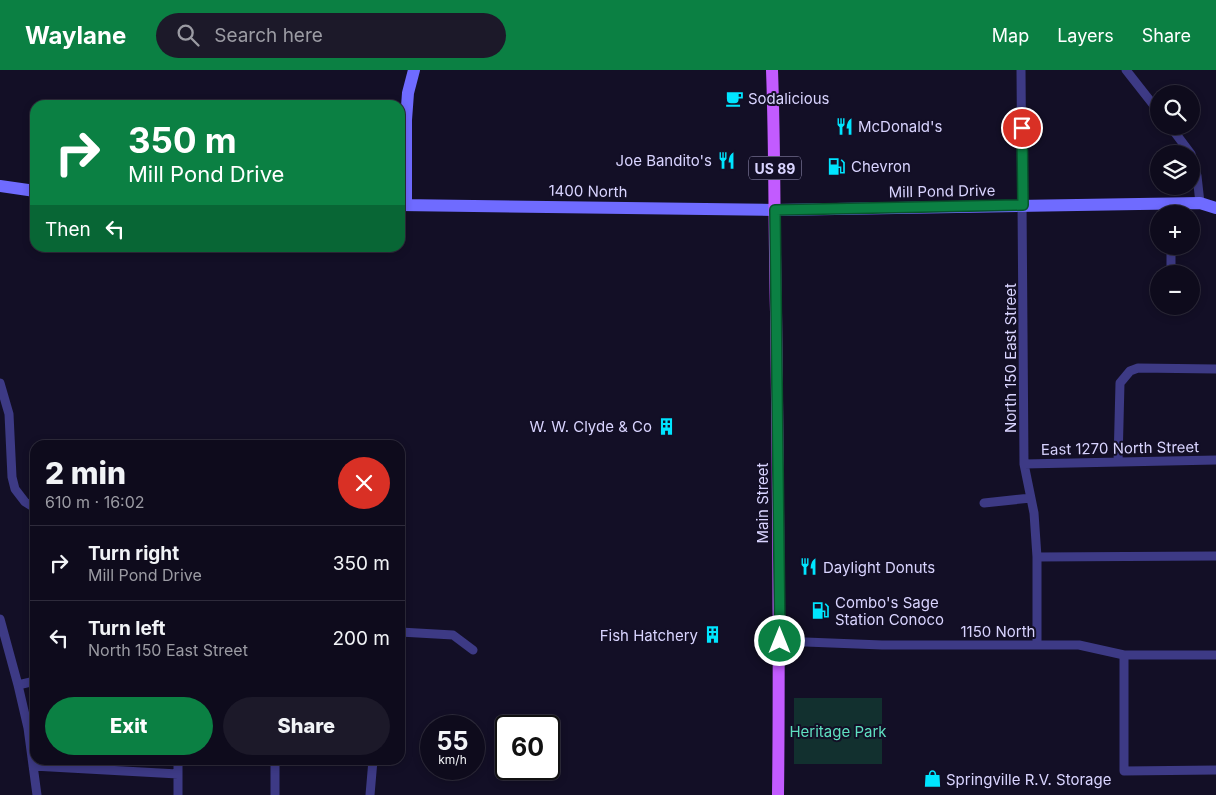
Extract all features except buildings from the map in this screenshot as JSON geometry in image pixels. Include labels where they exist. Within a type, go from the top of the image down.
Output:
[{"type":"main road","points":[[405,148],[408,93],[414,70]]},
{"type":"main road","name":"US 89","points":[[772,70],[775,210]]},
{"type":"main road","points":[[0,186],[30,190]]},
{"type":"main road","name":"Mill Pond Drive","points":[[1191,205],[1200,203],[1216,208]]},
{"type":"main road","name":"1400 North","points":[[405,205],[775,210]]},
{"type":"main road","name":"Mill Pond Drive","points":[[775,210],[1023,205],[1150,208]]},
{"type":"main road","name":"Main Street","points":[[775,210],[780,641],[778,795]]},
{"type":"street","name":"North 150 East Street","points":[[1021,70],[1024,464],[1031,498],[1037,557],[1037,645]]},
{"type":"street","points":[[1126,70],[1150,101]]},
{"type":"street","points":[[1199,195],[1200,203]]},
{"type":"street","points":[[1118,462],[1119,391],[1123,378],[1130,371],[1138,368],[1216,369]]},
{"type":"street","points":[[0,383],[9,414],[12,477],[15,489],[20,497],[30,504]]},
{"type":"street","name":"East 1270 North Street","points":[[1024,464],[1216,460]]},
{"type":"street","points":[[984,502],[1031,498]]},
{"type":"street","points":[[1037,557],[1216,556]]},
{"type":"street","points":[[0,619],[18,685],[28,728],[30,747]]},
{"type":"street","points":[[405,632],[452,634],[473,650]]},
{"type":"street","name":"1150 North","points":[[780,641],[882,645],[1079,645],[1124,655],[1216,655]]},
{"type":"street","points":[[1124,655],[1124,771],[1216,770]]},
{"type":"street","points":[[18,685],[30,682]]},
{"type":"street","points":[[178,765],[178,795]]},
{"type":"street","points":[[275,765],[275,795]]},
{"type":"street","points":[[370,795],[373,765]]},
{"type":"street","points":[[37,795],[32,766],[178,774]]},
{"type":"green space","name":"Heritage Park","points":[[794,698],[882,698],[882,764],[794,764]]},
{"type":"place","name":"Sodalicious","points":[[734,98]]},
{"type":"place","name":"McDonald's","points":[[844,126]]},
{"type":"place","name":"Joe Bandito's","points":[[726,160]]},
{"type":"place","name":"Chevron","points":[[837,166]]},
{"type":"place","name":"W. W. Clyde & Co","points":[[666,426]]},
{"type":"place","name":"Daylight Donuts","points":[[809,567]]},
{"type":"place","name":"Combo's Sage Station Conoco","points":[[821,611]]},
{"type":"place","name":"Fish Hatchery","points":[[712,635]]},
{"type":"place","name":"Springville R.V. Storage","points":[[932,779]]},
{"type":"route","points":[[780,641],[775,210],[1023,205],[1022,128]]}]
